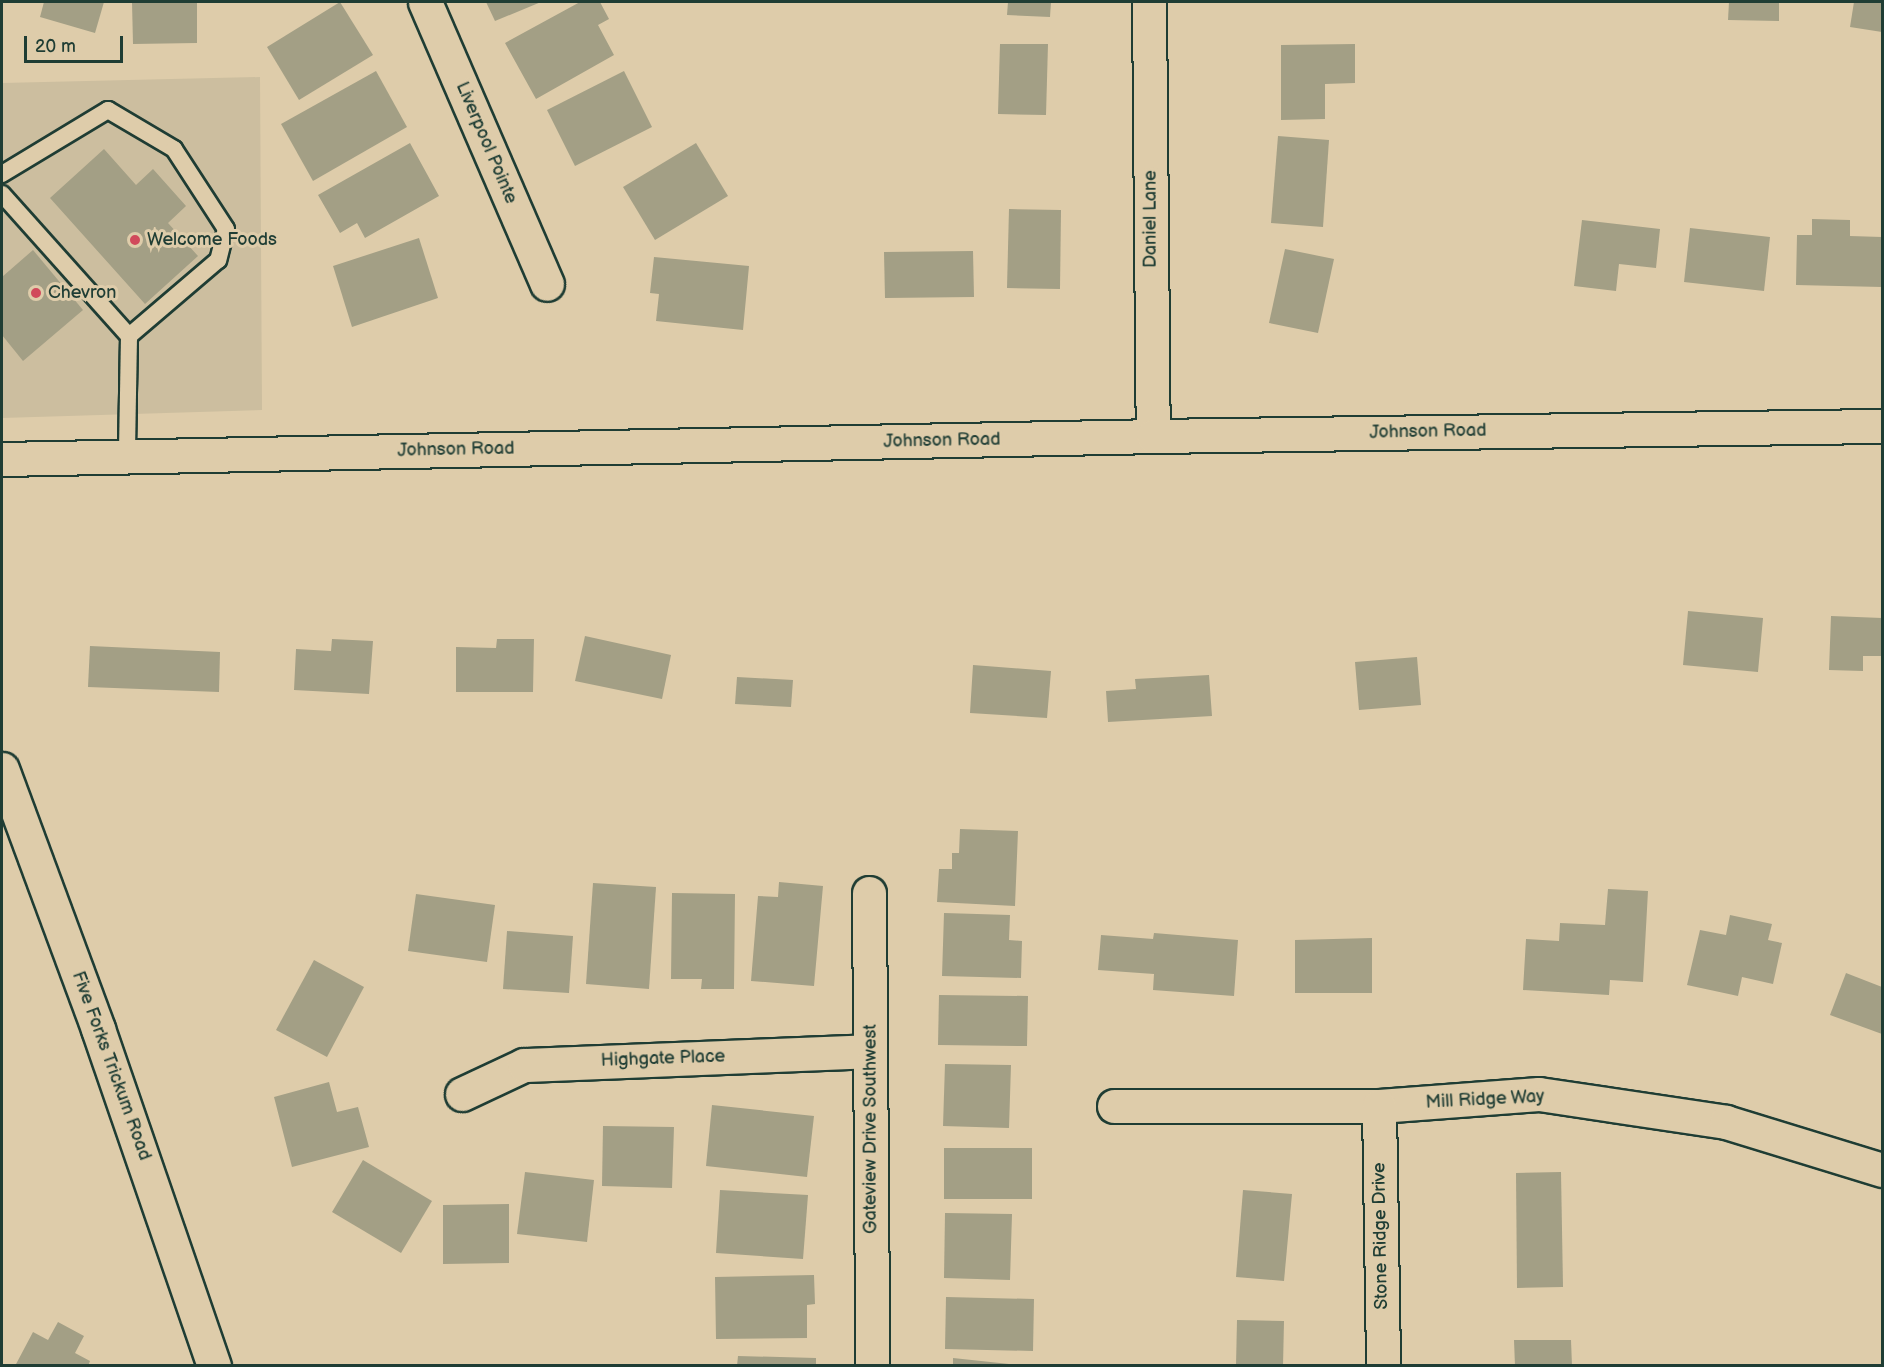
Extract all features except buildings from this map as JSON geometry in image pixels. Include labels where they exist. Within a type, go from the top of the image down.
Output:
[{"type":"street","name":"Liverpool Pointe","points":[[425,2],[547,284]]},
{"type":"street","name":"Daniel Lane","points":[[1149,2],[1153,436]]},
{"type":"street","name":"Johnson Road","points":[[2,459],[1153,436],[1882,426]]},
{"type":"street","name":"Five Forks Trickum Road","points":[[2,769],[98,1029],[214,1365]]},
{"type":"street","name":"Gateview Drive Southwest","points":[[869,893],[873,1365]]},
{"type":"street","name":"Highgate Place","points":[[462,1094],[524,1065],[870,1051]]},
{"type":"street","name":"Mill Ridge Way","points":[[1114,1106],[1378,1106],[1539,1094],[1726,1122],[1882,1170]]},
{"type":"street","name":"Stone Ridge Drive","points":[[1378,1106],[1383,1365]]},
{"type":"lane","points":[[2,174],[108,110],[174,149],[226,230],[218,260],[129,336]]},
{"type":"lane","points":[[2,194],[129,336],[127,456]]},
{"type":"shaded area","points":[[260,77],[262,410],[2,418],[2,83]]},
{"type":"place","name":"Welcome Foods","points":[[135,240]]},
{"type":"place","name":"Chevron","points":[[36,293]]}]
